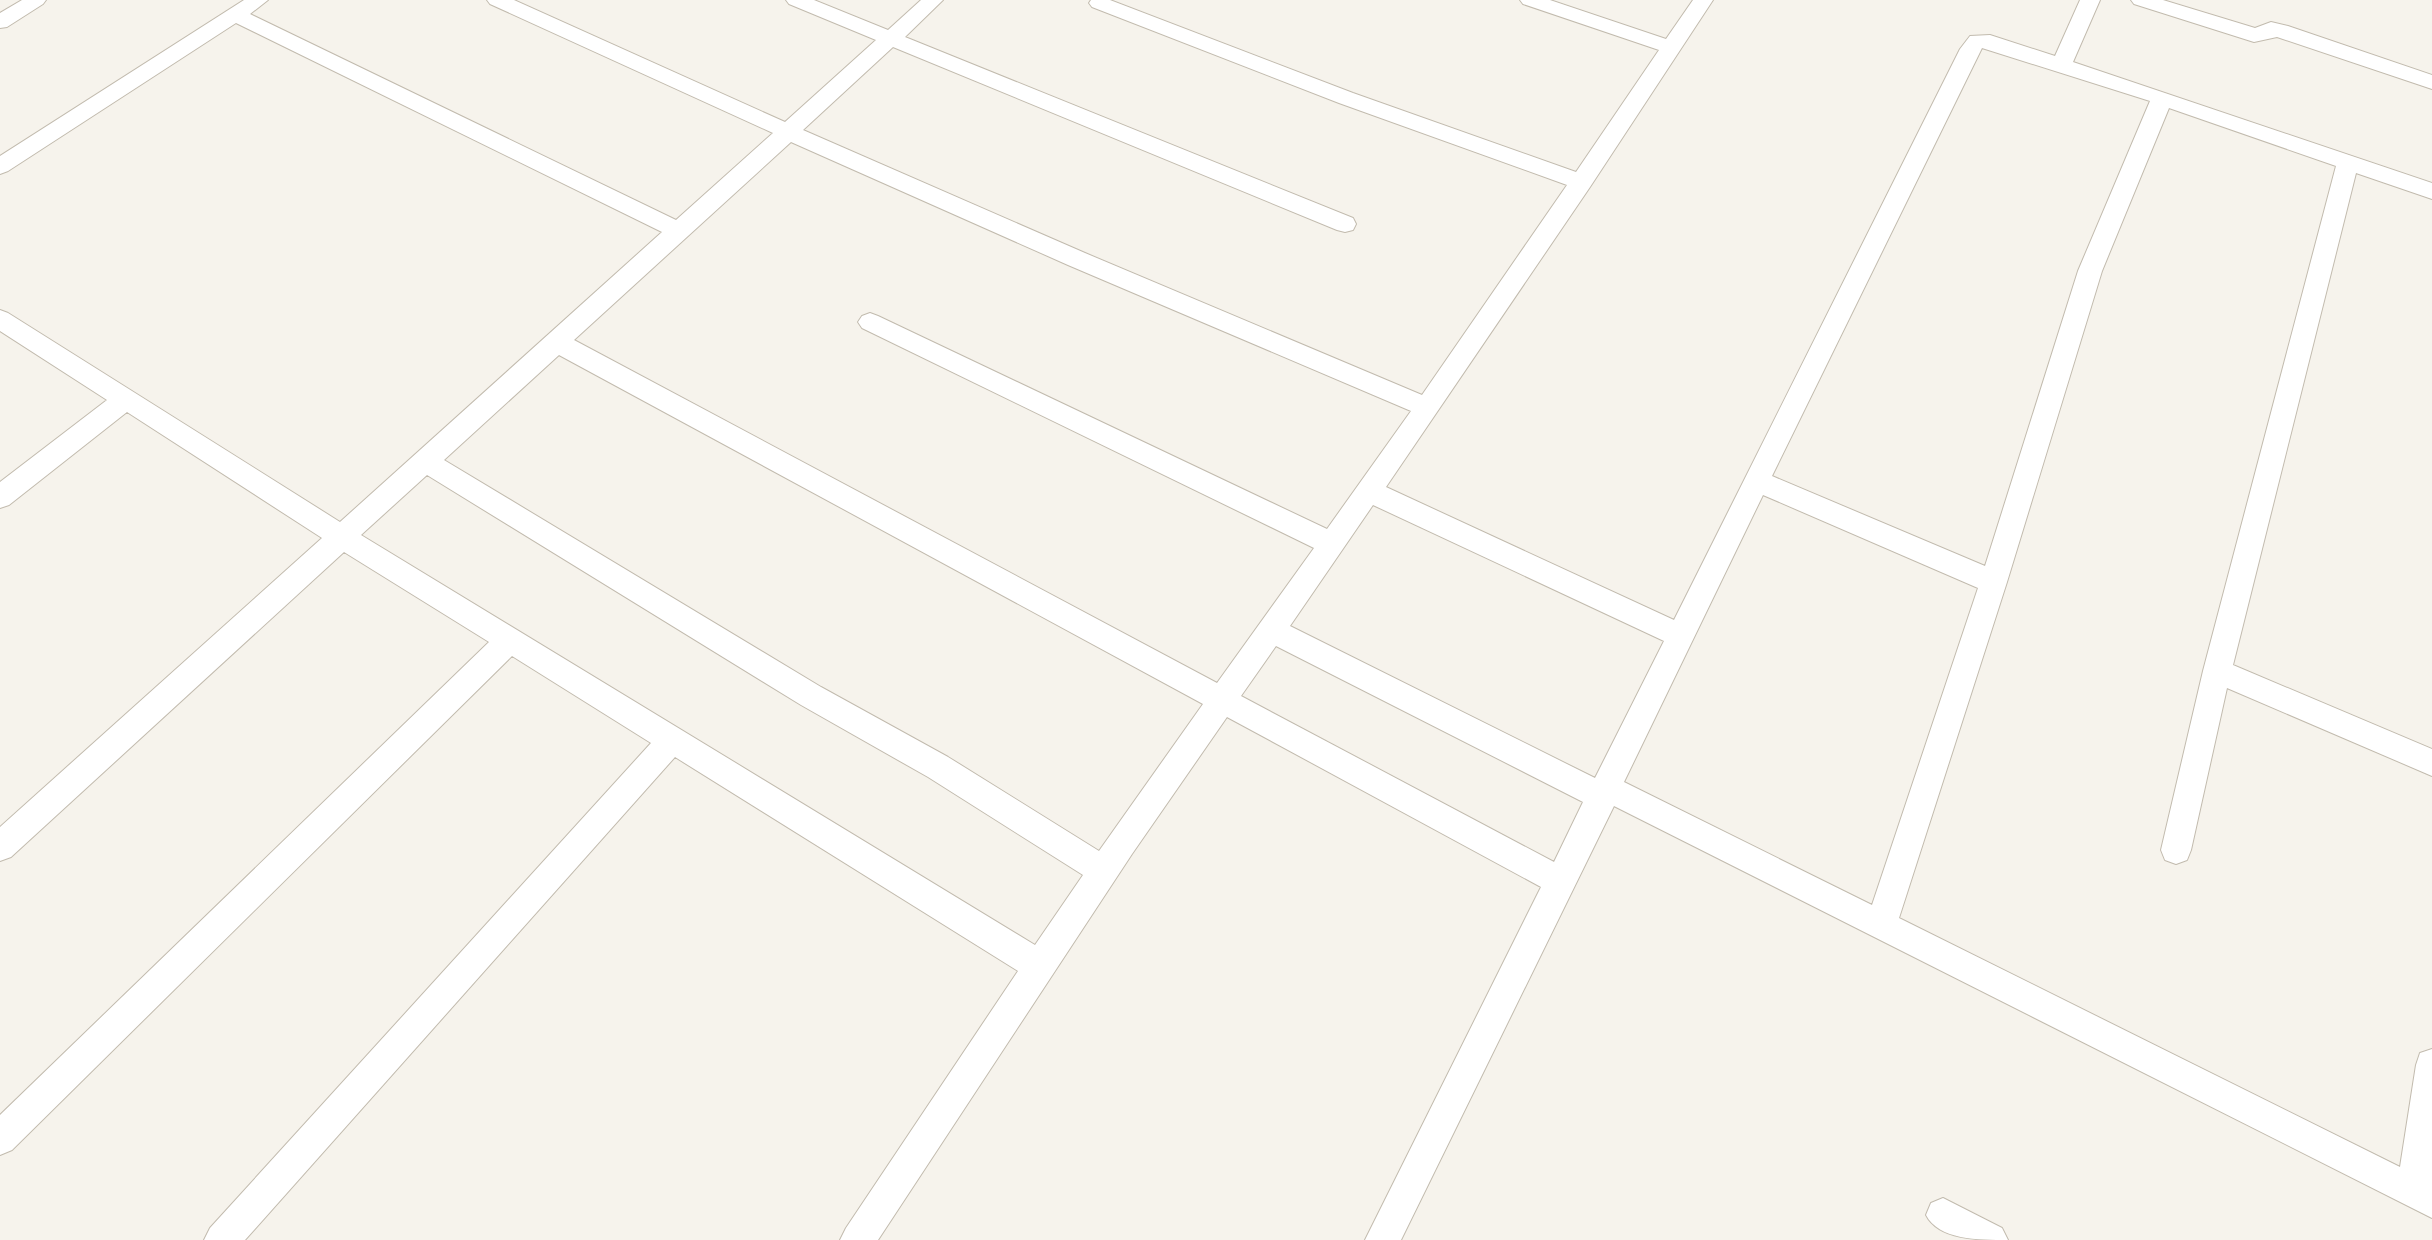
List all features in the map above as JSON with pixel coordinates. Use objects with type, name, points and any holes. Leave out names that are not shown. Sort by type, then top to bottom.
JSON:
[{"type":"street","points":[[0,22],[36,0]]},
{"type":"street","points":[[0,166],[258,0]]},
{"type":"street","points":[[497,0],[786,133],[1217,320],[1428,407]]},
{"type":"street","points":[[796,0],[1345,224]]},
{"type":"street","points":[[0,846],[933,0]]},
{"type":"street","points":[[1530,0],[1673,48]]},
{"type":"street","points":[[858,1240],[1103,871],[1428,407],[1673,48],[1703,0]]},
{"type":"street","points":[[2060,65],[2090,0]]},
{"type":"street","points":[[2141,0],[2254,35],[2259,35],[2271,29],[2281,31],[2432,82]]},
{"type":"street","points":[[1099,3],[1346,98],[1582,182]]},
{"type":"street","points":[[235,15],[679,230]]},
{"type":"street","points":[[1383,1240],[1605,793],[1970,49],[1977,41],[1990,42],[2162,98],[2432,191]]},
{"type":"street","points":[[1880,926],[1994,582],[2090,271],[2162,98]]},
{"type":"street","points":[[2176,850],[2216,671],[2348,162]]},
{"type":"street","points":[[0,319],[342,536],[1040,966]]},
{"type":"street","points":[[870,322],[1332,544]]},
{"type":"street","points":[[556,342],[1561,882]]},
{"type":"street","points":[[0,497],[126,399]]},
{"type":"street","points":[[425,461],[811,696],[938,766],[1103,871]]},
{"type":"street","points":[[1757,480],[1994,582]]},
{"type":"street","points":[[1369,491],[1682,636]]},
{"type":"street","points":[[1271,630],[1880,926],[2423,1196],[2432,1065]]},
{"type":"street","points":[[0,1138],[510,640]]},
{"type":"street","points":[[2216,671],[2432,763]]},
{"type":"street","points":[[222,1240],[672,740]]},
{"type":"street","points":[[1943,1215],[1990,1240]]}]
